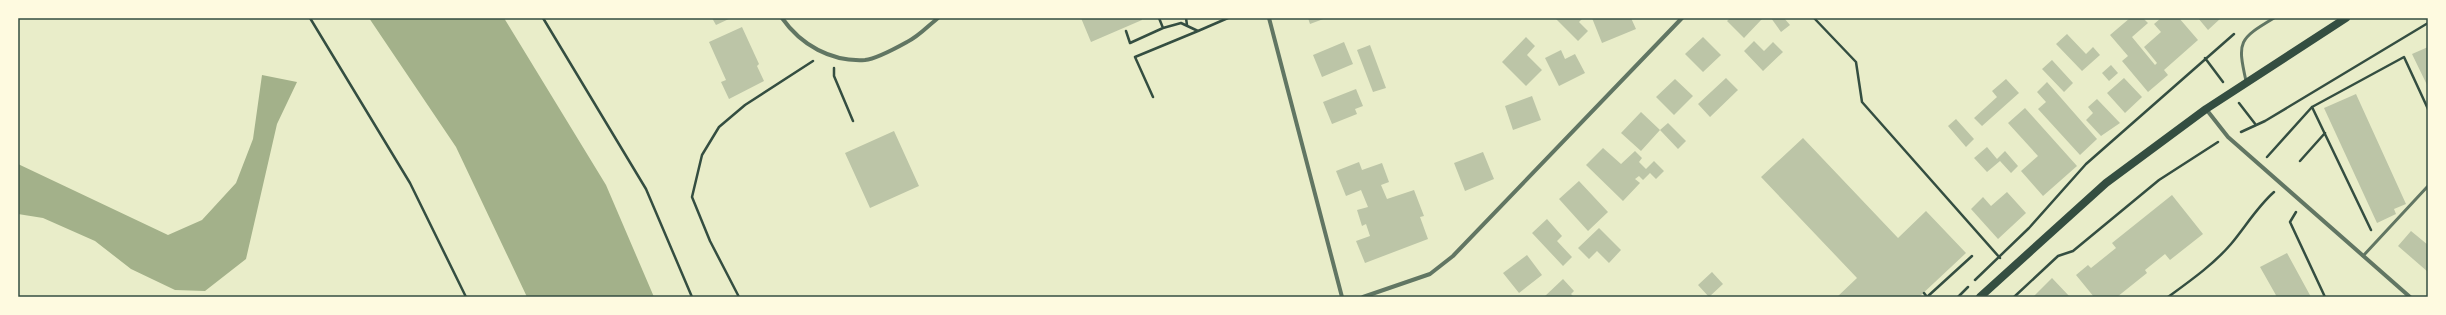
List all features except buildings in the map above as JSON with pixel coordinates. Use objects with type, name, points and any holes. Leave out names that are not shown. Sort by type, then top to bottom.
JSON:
[{"type":"main road","points":[[1980,297],[2106,183],[2206,109],[2346,18]]},
{"type":"street","points":[[782,18],[792,32],[824,54],[835,58],[866,60],[908,42],[938,18]]},
{"type":"street","points":[[1269,18],[1342,297]]},
{"type":"street","points":[[1364,297],[1430,274],[1453,256],[1682,18]]},
{"type":"street","points":[[2206,109],[2228,137],[2410,297]]},
{"type":"lane","points":[[2247,83],[2240,56],[2242,43],[2250,32],[2274,18]]},
{"type":"lane","points":[[2363,256],[2428,186]]},
{"type":"path","points":[[310,18],[410,183],[466,297]]},
{"type":"path","points":[[543,18],[646,189],[692,297]]},
{"type":"path","points":[[1159,18],[1163,28]]},
{"type":"path","points":[[1186,18],[1187,25]]},
{"type":"path","points":[[1153,97],[1135,57],[1228,18]]},
{"type":"path","points":[[1814,18],[1856,62],[1862,102],[2010,269]]},
{"type":"path","points":[[1126,32],[1130,43],[1163,28],[1181,23],[1198,31]]},
{"type":"path","points":[[2014,297],[2058,256],[2073,251],[2159,180],[2196,155],[2228,137],[2265,121],[2428,23]]},
{"type":"path","points":[[1974,281],[2028,228],[2086,164],[2222,42],[2240,30]]},
{"type":"path","points":[[739,297],[710,241],[692,197],[702,155],[719,127],[740,109],[824,54]]},
{"type":"path","points":[[2260,166],[2312,107],[2404,57],[2428,109]]},
{"type":"path","points":[[835,58],[834,76],[853,121]]},
{"type":"path","points":[[2312,107],[2376,241]]},
{"type":"path","points":[[2300,161],[2325,134]]},
{"type":"path","points":[[2168,297],[2189,282],[2230,245],[2263,202],[2282,185]]},
{"type":"path","points":[[2302,202],[2290,222],[2324,297]]},
{"type":"path","points":[[1924,293],[1927,297],[1972,256]]},
{"type":"path","points":[[1958,297],[1969,286]]},
{"type":"shaded area","points":[[369,18],[504,18],[606,185],[654,297],[527,297],[456,147]]},
{"type":"shaded area","points":[[262,75],[297,82],[277,124],[246,259],[205,291],[175,290],[131,269],[95,241],[43,218],[18,214],[18,164],[168,235],[202,220],[236,183],[253,139]]}]
